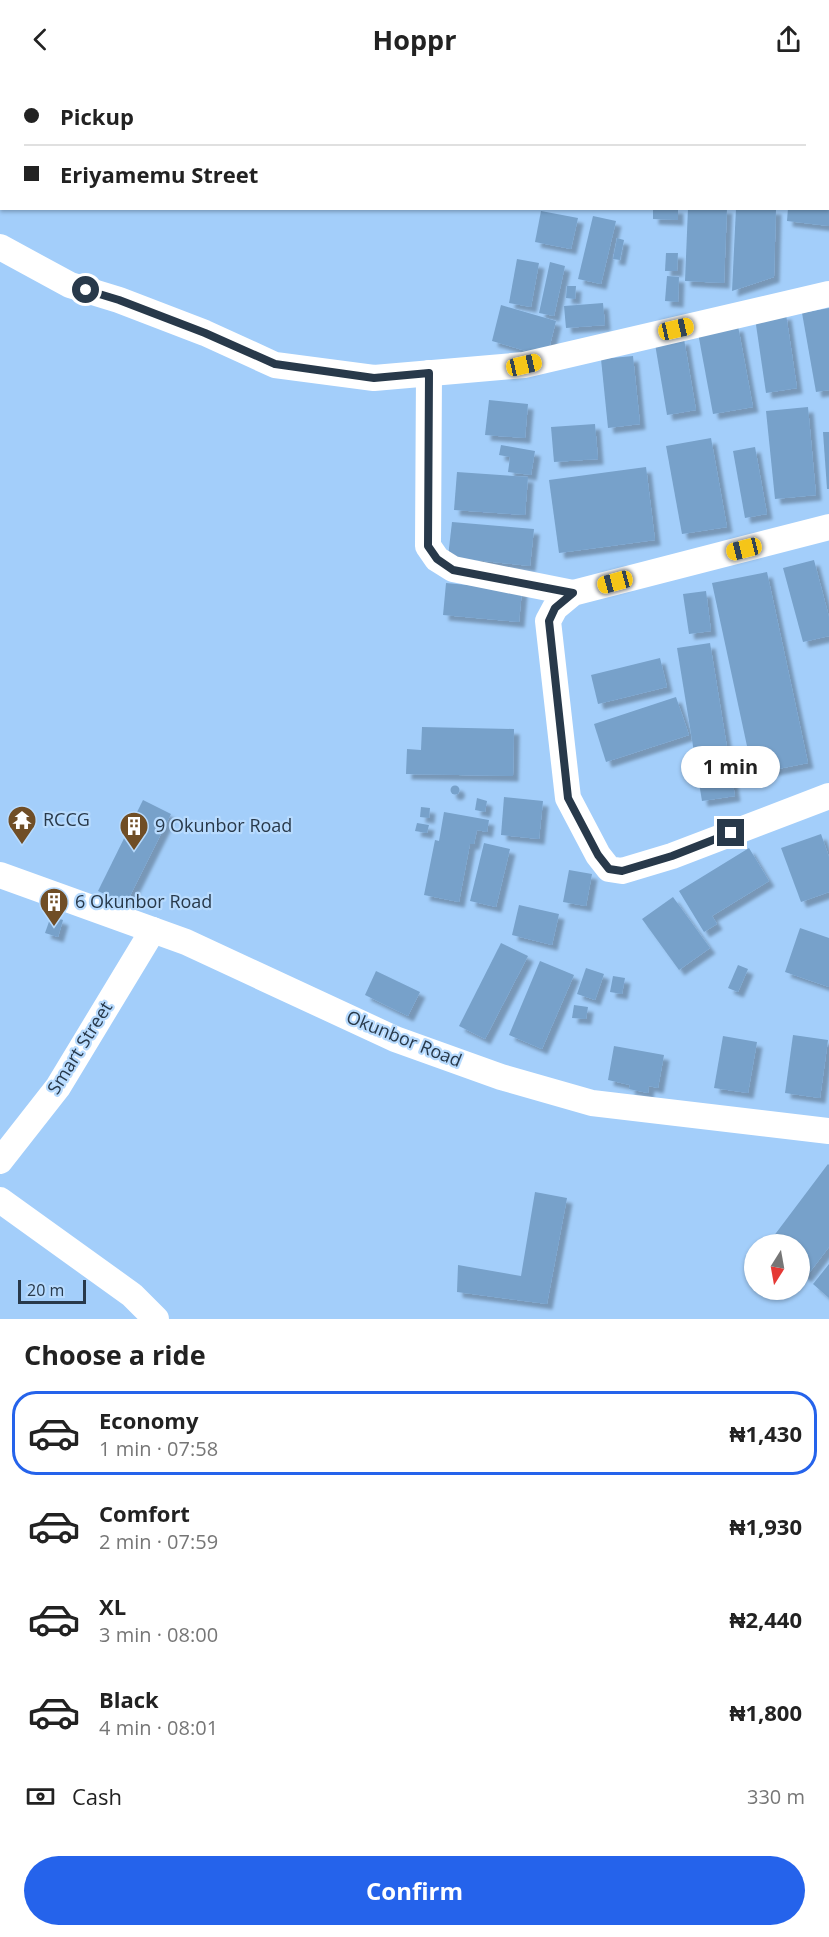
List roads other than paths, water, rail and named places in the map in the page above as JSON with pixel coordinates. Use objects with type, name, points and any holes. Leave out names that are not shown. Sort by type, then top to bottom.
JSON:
[{"type":"street","points":[[0,247],[70,285],[119,300],[205,333],[275,364],[374,378],[524,365],[829,294]]},
{"type":"street","points":[[429,373],[428,546],[437,559],[453,570],[573,593],[829,527]]},
{"type":"street","points":[[573,593],[555,608],[549,621],[568,798],[598,855],[609,869],[622,871],[672,856],[829,796]]},
{"type":"street","name":"Okunbor Road","points":[[0,875],[186,942],[395,1039],[501,1077],[592,1103],[829,1131]]},
{"type":"street","name":"Smart Street","points":[[0,1161],[58,1087],[153,930]]},
{"type":"street","points":[[0,1200],[132,1295],[156,1319]]},
{"type":"place","name":"RCCG","points":[[22,846]]},
{"type":"place","name":"9 Okunbor Road","points":[[134,852]]},
{"type":"place","name":"6 Okunbor Road","points":[[54,928]]}]
